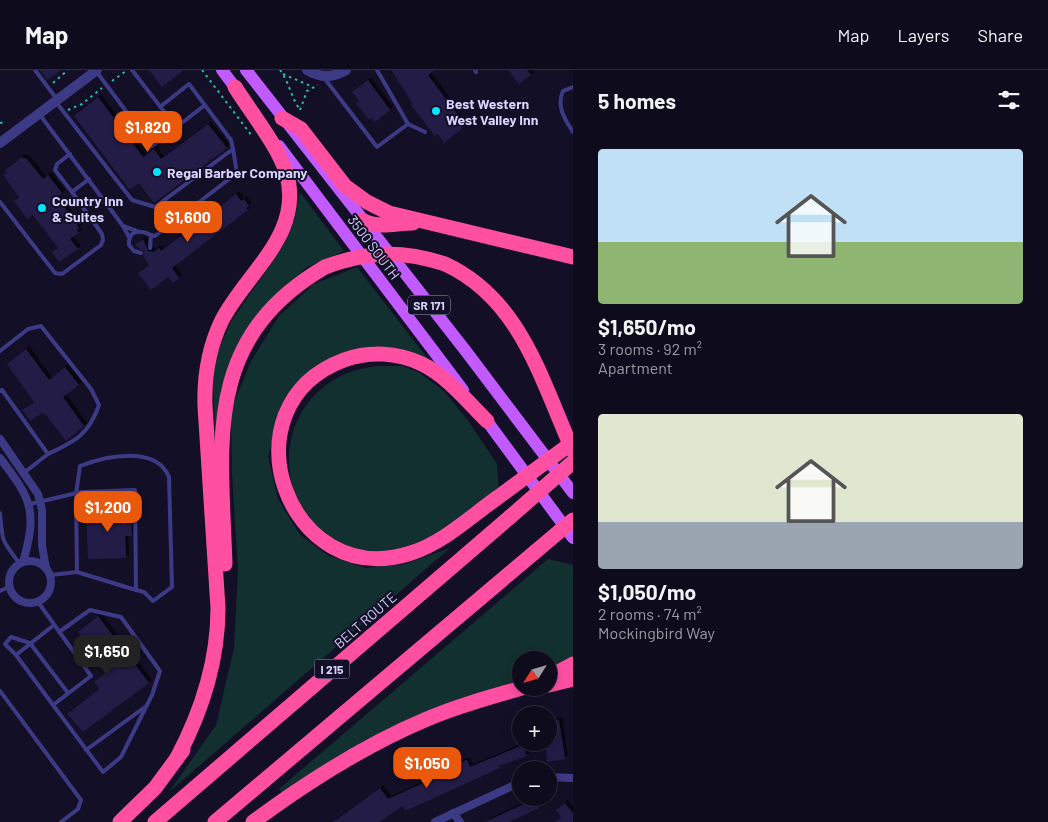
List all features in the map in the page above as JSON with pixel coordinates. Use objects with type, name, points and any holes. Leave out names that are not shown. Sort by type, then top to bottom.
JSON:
[{"type":"highway","points":[[177,758],[204,696],[217,641],[218,608],[205,406],[208,362],[217,332],[228,310],[279,239],[289,204],[288,183],[282,161],[235,87]]},
{"type":"highway","points":[[282,118],[301,129],[345,186],[356,195],[389,213],[432,224],[489,235],[573,257]]},
{"type":"highway","points":[[362,220],[370,225],[381,226],[405,223],[432,224]]},
{"type":"highway","points":[[120,822],[155,788],[177,758],[208,705],[220,670],[226,637],[227,607],[221,450],[224,412],[231,380],[248,342],[267,314],[290,290],[325,266],[359,256],[381,253],[414,256],[444,264],[466,275],[486,290],[514,324],[573,451]]},
{"type":"highway","points":[[487,421],[446,380],[422,364],[393,355],[360,356],[340,362],[321,373],[296,397],[282,428],[278,448],[279,468],[288,499],[306,526],[332,546],[364,556],[386,558],[419,550],[439,540],[573,442]]},
{"type":"highway","name":"BELT ROUTE","points":[[155,822],[573,462]]},
{"type":"highway","points":[[214,822],[573,520]]},
{"type":"highway","points":[[558,672],[573,664]]},
{"type":"highway","points":[[558,683],[573,679]]},
{"type":"highway","points":[[253,822],[321,775],[415,724],[445,712],[512,691]]},
{"type":"main road","name":"3500 SOUTH","points":[[222,70],[573,538]]},
{"type":"main road","name":"3500 SOUTH","points":[[246,70],[465,350],[573,494]]},
{"type":"street","points":[[307,70],[321,81],[346,70]]},
{"type":"street","points":[[0,143],[97,71]]},
{"type":"street","points":[[0,439],[35,487],[41,502],[42,546],[51,588],[48,594],[38,602],[20,601],[9,587],[10,575],[21,563],[31,521],[30,504],[22,488],[0,458]]},
{"type":"street","points":[[21,563],[36,562],[48,572]]},
{"type":"street","points":[[557,777],[573,778]]},
{"type":"street","points":[[435,822],[512,786]]},
{"type":"street","points":[[453,813],[460,822]]},
{"type":"lane","points":[[35,70],[64,112],[132,200],[155,208],[233,148]]},
{"type":"lane","points":[[132,70],[176,127]]},
{"type":"lane","points":[[377,70],[408,124],[425,132]]},
{"type":"lane","points":[[97,71],[152,146],[205,105]]},
{"type":"lane","points":[[321,81],[377,147],[408,124]]},
{"type":"lane","points":[[123,226],[155,236],[237,173],[231,140],[189,84],[160,107]]},
{"type":"lane","points":[[573,87],[563,91],[560,102],[563,114],[573,132]]},
{"type":"lane","points":[[39,114],[123,226],[130,237],[131,248],[141,253]]},
{"type":"lane","points":[[0,202],[54,273],[62,274],[101,245],[103,240],[102,234],[55,170],[57,164],[70,154]]},
{"type":"lane","points":[[72,192],[89,179]]},
{"type":"lane","points":[[130,237],[137,231]]},
{"type":"lane","points":[[150,248],[151,236]]},
{"type":"lane","points":[[0,351],[28,329],[41,326],[90,389],[99,405],[93,423],[83,434],[48,454],[25,472]]},
{"type":"lane","points":[[1,389],[48,454]]},
{"type":"lane","points":[[48,572],[77,572],[144,592],[153,601],[172,587],[169,477],[166,469],[149,457],[101,458],[80,466],[76,494],[77,572]]},
{"type":"lane","points":[[30,504],[76,494],[135,490],[136,590]]},
{"type":"lane","points":[[0,513],[1,538],[5,547],[21,563]]},
{"type":"lane","points":[[0,591],[9,587]]},
{"type":"lane","points":[[38,602],[91,676],[53,705]]},
{"type":"lane","points":[[59,632],[90,610],[121,617],[160,671],[147,706],[121,757],[103,772],[16,655],[7,649],[5,644],[7,641],[15,638],[30,643],[68,693]]},
{"type":"lane","points":[[16,655],[54,625]]},
{"type":"lane","points":[[0,691],[81,800],[78,809],[61,822]]},
{"type":"lane","points":[[86,750],[147,706]]},
{"type":"path","points":[[53,81],[68,70]]},
{"type":"path","points":[[64,112],[82,104],[127,70]]},
{"type":"path","points":[[202,70],[254,138]]},
{"type":"path","points":[[280,70],[300,110],[308,91],[321,81]]},
{"type":"path","points":[[283,74],[313,87]]},
{"type":"path","points":[[0,122],[6,122]]},
{"type":"green space","points":[[300,192],[344,251],[307,267],[280,291],[254,322],[215,448],[213,363],[231,322],[283,246],[295,218]]},
{"type":"green space","points":[[357,267],[428,359],[337,356],[282,411],[268,456],[278,499],[300,535],[329,556],[366,568],[405,564],[450,548],[169,792],[216,725],[234,648],[238,570],[232,473],[231,410],[251,361],[279,316],[314,284]]},
{"type":"green space","points":[[380,366],[402,366],[418,372],[444,391],[469,422],[497,464],[499,491],[437,536],[410,549],[385,554],[367,553],[351,548],[320,530],[300,505],[290,476],[290,446],[299,417],[318,392],[345,374]]},
{"type":"green space","points":[[548,559],[573,565],[573,656],[558,667],[558,651],[512,651],[512,686],[282,793],[279,789]]},
{"type":"building","points":[[40,70],[61,70],[47,80]]},
{"type":"building","points":[[149,70],[184,70],[162,87]]},
{"type":"building","name":"Best Western West Valley Inn","points":[[391,70],[435,70],[428,75],[460,118],[457,120],[463,128],[444,143],[438,134],[435,136],[411,105],[413,104]]},
{"type":"building","points":[[508,70],[527,70],[531,75],[519,84]]},
{"type":"building","points":[[368,80],[390,110],[375,122],[372,118],[369,120],[356,103],[359,101],[352,92]]},
{"type":"building","points":[[98,97],[143,157],[154,149],[161,159],[208,124],[227,148],[154,203],[139,183],[130,190],[74,116]]},
{"type":"building","name":"Country Inn & Suites","points":[[22,157],[26,158],[43,179],[48,175],[62,193],[57,197],[79,228],[77,230],[79,233],[70,239],[78,249],[59,262],[52,252],[58,248],[33,215],[27,219],[14,201],[19,197],[3,175],[7,172],[5,170]]},
{"type":"building","points":[[236,194],[241,201],[244,199],[249,206],[246,208],[248,210],[172,268],[179,278],[173,283],[168,277],[151,290],[138,273],[149,265],[143,256],[144,252],[135,245],[143,239],[148,251],[153,252],[159,248],[161,251]]},
{"type":"building","points":[[26,349],[49,380],[65,367],[79,385],[63,397],[84,426],[66,441],[46,415],[42,413],[30,421],[22,410],[34,402],[7,364]]},
{"type":"building","points":[[127,509],[128,512],[131,512],[132,536],[125,536],[126,558],[88,559],[86,510]]},
{"type":"building","points":[[98,616],[149,683],[83,732],[67,714],[99,689],[94,682],[108,671],[78,632]]},
{"type":"building","points":[[557,720],[559,720],[565,759],[547,761],[546,751],[557,751]]},
{"type":"building","points":[[512,750],[525,751],[527,756],[499,766],[500,768],[410,809],[405,811],[403,806],[379,822],[333,822],[380,788],[388,799],[450,771],[448,767],[455,764],[467,760],[470,767]]},
{"type":"building","points":[[565,803],[573,813],[573,822],[555,822],[561,817],[556,810]]},
{"type":"building","points":[[520,806],[538,806],[539,808],[509,822],[485,822]]},
{"type":"place","name":"Best Western West Valley Inn","points":[[436,111]]},
{"type":"place","name":"Regal Barber Company","points":[[157,172]]},
{"type":"place","name":"Country Inn & Suites","points":[[42,208]]}]
